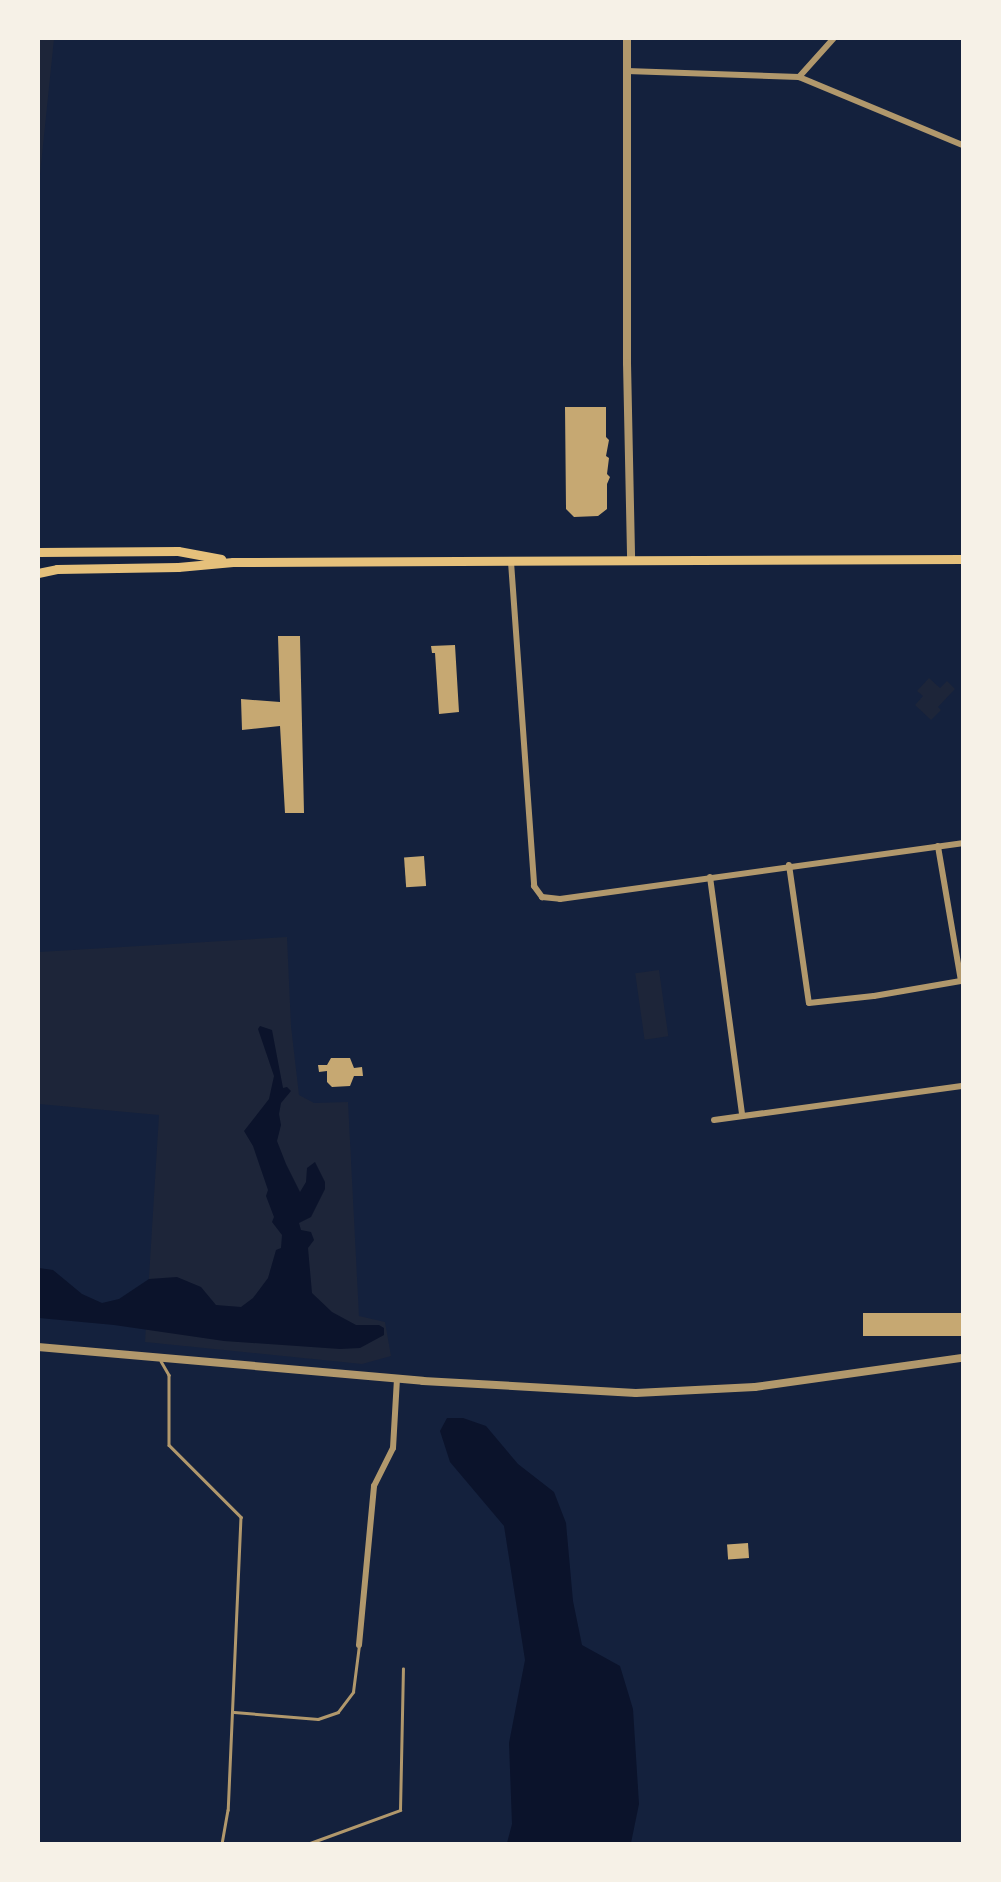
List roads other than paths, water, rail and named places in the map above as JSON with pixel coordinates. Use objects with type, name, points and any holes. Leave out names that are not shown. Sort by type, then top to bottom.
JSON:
[{"type":"main road","points":[[38,552],[178,551],[233,562]]},
{"type":"main road","points":[[38,573],[57,569],[178,567],[233,562],[962,559]]},
{"type":"street","points":[[627,38],[626,363],[631,561]]},
{"type":"street","points":[[799,78],[834,38]]},
{"type":"street","points":[[627,71],[799,78],[962,145]]},
{"type":"street","points":[[511,562],[534,886],[542,897],[553,900],[962,843]]},
{"type":"street","points":[[789,866],[809,1003],[874,996],[961,981],[938,846]]},
{"type":"street","points":[[710,877],[742,1115]]},
{"type":"street","points":[[714,1120],[962,1086]]},
{"type":"street","points":[[38,1347],[579,1392],[668,1393],[755,1387],[962,1358]]},
{"type":"street","points":[[359,1644],[374,1486],[393,1448],[397,1378]]},
{"type":"lane","points":[[159,1358],[169,1375],[169,1445],[241,1517],[228,1810],[222,1843]]},
{"type":"lane","points":[[233,1712],[318,1719],[338,1712],[353,1692],[359,1644]]},
{"type":"lane","points":[[310,1843],[400,1810],[404,1669]]}]
